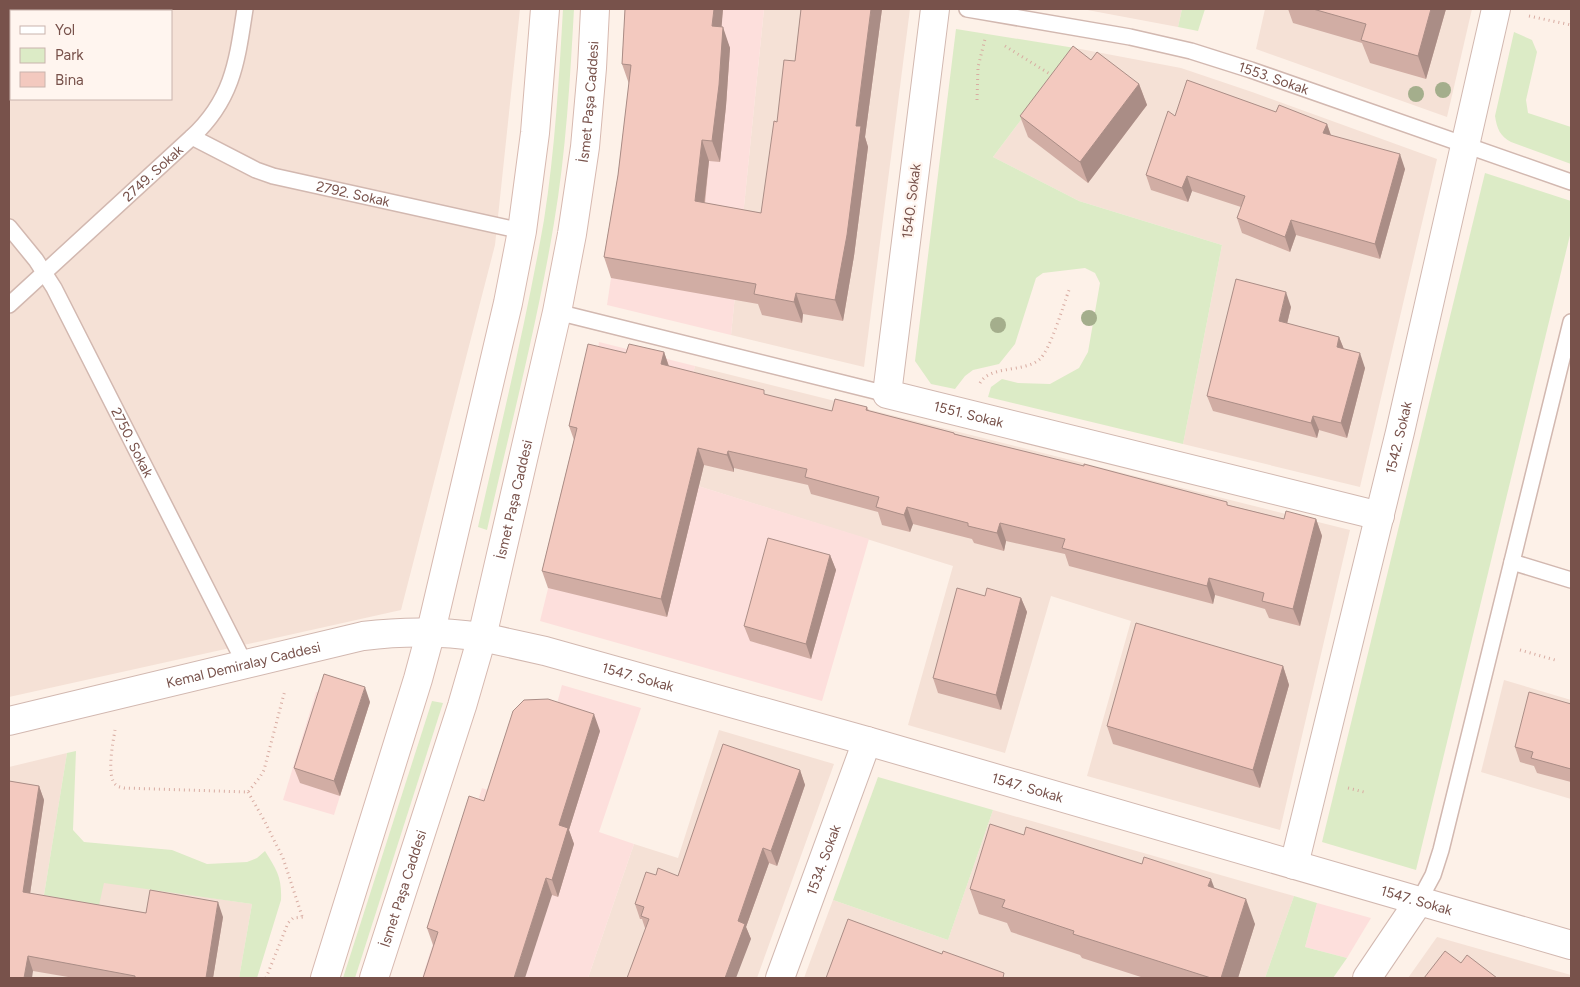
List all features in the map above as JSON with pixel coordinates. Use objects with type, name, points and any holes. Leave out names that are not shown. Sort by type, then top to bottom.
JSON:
[{"type":"street","points":[[325,978],[418,679],[508,303],[522,231],[535,133],[545,9]]},
{"type":"street","name":"İsmet Paşa Caddesi","points":[[374,978],[462,706],[482,637],[557,312],[572,234],[585,147],[595,9]]},
{"type":"street","name":"1540. Sokak","points":[[887,394],[935,9]]},
{"type":"street","name":"1542. Sokak","points":[[1294,865],[1380,516],[1496,9]]},
{"type":"street","name":"1551. Sokak","points":[[887,394],[1380,516]]},
{"type":"street","name":"Kemal Demiralay Caddesi","points":[[9,721],[363,636],[390,632],[431,631],[482,637]]},
{"type":"street","name":"1547. Sokak","points":[[482,637],[544,651],[867,741],[1571,945]]},
{"type":"street","name":"1534. Sokak","points":[[780,978],[867,741]]},
{"type":"street","points":[[1368,978],[1419,901]]},
{"type":"lane","name":"2749. Sokak","points":[[9,305],[45,274],[192,137],[217,110],[228,89],[236,64],[245,9]]},
{"type":"lane","name":"1553. Sokak","points":[[967,9],[1130,37],[1191,51],[1260,72],[1571,182]]},
{"type":"lane","name":"2792. Sokak","points":[[192,137],[256,170],[273,176],[522,231]]},
{"type":"lane","name":"2750. Sokak","points":[[9,227],[45,274],[245,664]]},
{"type":"lane","name":"1551. Sokak","points":[[557,312],[887,394]]},
{"type":"lane","points":[[1419,901],[1433,875],[1441,850],[1571,322]]},
{"type":"lane","points":[[1512,562],[1571,580]]},
{"type":"path","points":[[1526,15],[1571,25]]},
{"type":"path","points":[[976,100],[978,67],[987,34]]},
{"type":"path","points":[[971,414],[983,378],[1028,365],[1040,359],[1047,348],[1069,290]]},
{"type":"path","points":[[1492,643],[1555,660]]},
{"type":"path","points":[[248,792],[264,770],[296,651]]},
{"type":"path","points":[[119,695],[111,765],[112,777],[116,784],[124,788],[248,792]]},
{"type":"path","points":[[248,792],[283,858],[302,916]]},
{"type":"path","points":[[266,978],[288,923],[293,918],[302,916],[341,926]]},
{"type":"shaded area","points":[[9,9],[520,9],[495,245],[401,610],[9,697]]},
{"type":"shaded area","points":[[635,9],[764,9],[731,335],[607,305]]},
{"type":"shaded area","points":[[764,9],[910,9],[864,367],[731,335]]},
{"type":"shaded area","points":[[1082,9],[1182,9],[1178,27]]},
{"type":"shaded area","points":[[1265,9],[1472,9],[1447,117],[1256,49]]},
{"type":"shaded area","points":[[1075,48],[1181,68],[1437,159],[1360,487],[1183,444],[1222,245],[1079,201],[993,157]]},
{"type":"shaded area","points":[[599,342],[695,366],[666,476],[869,539],[822,701],[540,621],[579,463]]},
{"type":"shaded area","points":[[695,366],[1350,530],[1280,830],[1087,776],[1131,621],[1051,596],[1005,753],[908,725],[953,566],[666,476]]},
{"type":"shaded area","points":[[1504,680],[1571,700],[1571,799],[1481,772]]},
{"type":"shaded area","points":[[562,685],[641,708],[599,832],[634,844],[588,978],[422,978],[482,788],[497,793],[554,715]]},
{"type":"shaded area","points":[[330,689],[370,701],[334,815],[283,800],[316,692]]},
{"type":"shaded area","points":[[719,730],[834,764],[757,978],[588,978],[634,844],[678,858]]},
{"type":"shaded area","points":[[67,753],[44,895],[104,882],[252,904],[239,978],[9,978],[9,767]]},
{"type":"shaded area","points":[[993,810],[1294,896],[1265,978],[804,978],[833,900],[948,940]]},
{"type":"shaded area","points":[[1317,903],[1371,918],[1347,958],[1305,947]]},
{"type":"shaded area","points":[[1437,937],[1571,975],[1571,978],[1408,978]]},
{"type":"green space","points":[[563,9],[574,9],[562,170],[540,300],[487,530],[478,527],[521,336],[548,194],[554,141]]},
{"type":"green space","points":[[1182,9],[1205,9],[1198,31],[1178,27]]},
{"type":"green space","points":[[956,29],[1075,48],[993,157],[1079,201],[1222,245],[1183,444],[988,397],[991,387],[1002,379],[1018,383],[1050,384],[1079,368],[1088,352],[1100,283],[1095,273],[1085,268],[1043,273],[1036,278],[1015,344],[999,364],[973,370],[965,376],[955,389],[931,384],[915,361]]},
{"type":"green space","points":[[1514,32],[1532,40],[1537,52],[1526,100],[1528,113],[1571,127],[1571,164],[1511,142],[1502,135],[1498,128],[1495,116]]},
{"type":"green space","points":[[1485,173],[1571,201],[1571,231],[1416,870],[1322,842]]},
{"type":"green space","points":[[432,701],[443,703],[355,978],[343,978]]},
{"type":"green space","points":[[76,751],[73,830],[84,842],[172,850],[207,864],[247,862],[257,858],[265,851],[278,874],[281,886],[281,900],[257,978],[239,978],[252,904],[104,883],[99,905],[44,895],[67,753]]},
{"type":"green space","points":[[878,777],[993,810],[948,940],[833,900]]},
{"type":"green space","points":[[1294,896],[1317,903],[1305,947],[1347,958],[1333,978],[1265,978]]},
{"type":"building","points":[[625,9],[714,9],[712,26],[723,27],[719,85],[712,141],[702,140],[695,201],[761,213],[774,121],[777,122],[784,60],[795,61],[801,9],[871,9],[856,126],[861,126],[847,235],[835,300],[796,293],[794,302],[754,294],[756,284],[604,257],[618,175],[631,65],[622,64]]},
{"type":"building","points":[[1313,9],[1431,9],[1418,56],[1361,40],[1366,24]]},
{"type":"building","points":[[1073,46],[1091,60],[1097,52],[1139,84],[1080,162],[1020,116]]},
{"type":"building","points":[[1187,80],[1276,112],[1279,105],[1327,124],[1323,133],[1400,154],[1375,244],[1291,220],[1285,237],[1237,218],[1245,196],[1187,176],[1182,188],[1146,175],[1168,111],[1175,116]]},
{"type":"building","points":[[1236,279],[1286,292],[1279,321],[1339,337],[1337,347],[1360,353],[1341,423],[1313,416],[1311,423],[1207,396]]},
{"type":"building","points":[[588,344],[626,353],[629,344],[664,352],[661,364],[764,390],[764,394],[832,411],[835,399],[867,407],[866,410],[954,434],[1084,466],[1084,464],[1227,502],[1227,505],[1284,519],[1286,511],[1316,519],[1293,609],[1262,601],[1264,593],[1209,578],[1207,586],[1062,548],[1065,539],[1000,523],[997,533],[968,526],[968,523],[907,507],[904,515],[876,507],[879,497],[805,477],[807,469],[728,451],[727,455],[698,448],[661,599],[542,571],[577,428],[569,426]]},
{"type":"building","points":[[768,538],[830,555],[806,644],[744,626]]},
{"type":"building","points":[[957,588],[985,596],[987,588],[1021,598],[996,695],[933,678]]},
{"type":"building","points":[[1136,623],[1283,666],[1253,770],[1107,726]]},
{"type":"building","points":[[324,674],[365,687],[334,781],[294,768]]},
{"type":"building","points":[[1529,692],[1571,704],[1571,769],[1531,758],[1533,752],[1515,747]]},
{"type":"building","points":[[548,699],[594,714],[559,825],[568,828],[552,880],[546,878],[514,978],[423,978],[438,932],[427,928],[469,796],[484,801],[513,711],[524,700]]},
{"type":"building","points":[[723,744],[800,770],[771,851],[763,848],[738,921],[745,924],[725,978],[627,978],[649,919],[641,916],[644,907],[635,904],[646,872],[656,875],[658,868],[678,876]]},
{"type":"building","points":[[9,781],[39,786],[23,892],[146,913],[150,890],[218,902],[206,978],[135,978],[135,976],[28,956],[24,978],[9,978]]},
{"type":"building","points":[[990,824],[1024,835],[1026,827],[1142,864],[1144,857],[1211,879],[1208,886],[1246,899],[1221,978],[1211,978],[1073,934],[1074,931],[1002,907],[1005,900],[970,889]]},
{"type":"building","points":[[848,919],[942,954],[943,951],[1004,973],[1003,978],[826,978]]},
{"type":"building","points":[[1445,951],[1461,963],[1467,955],[1497,978],[1424,978]]}]
